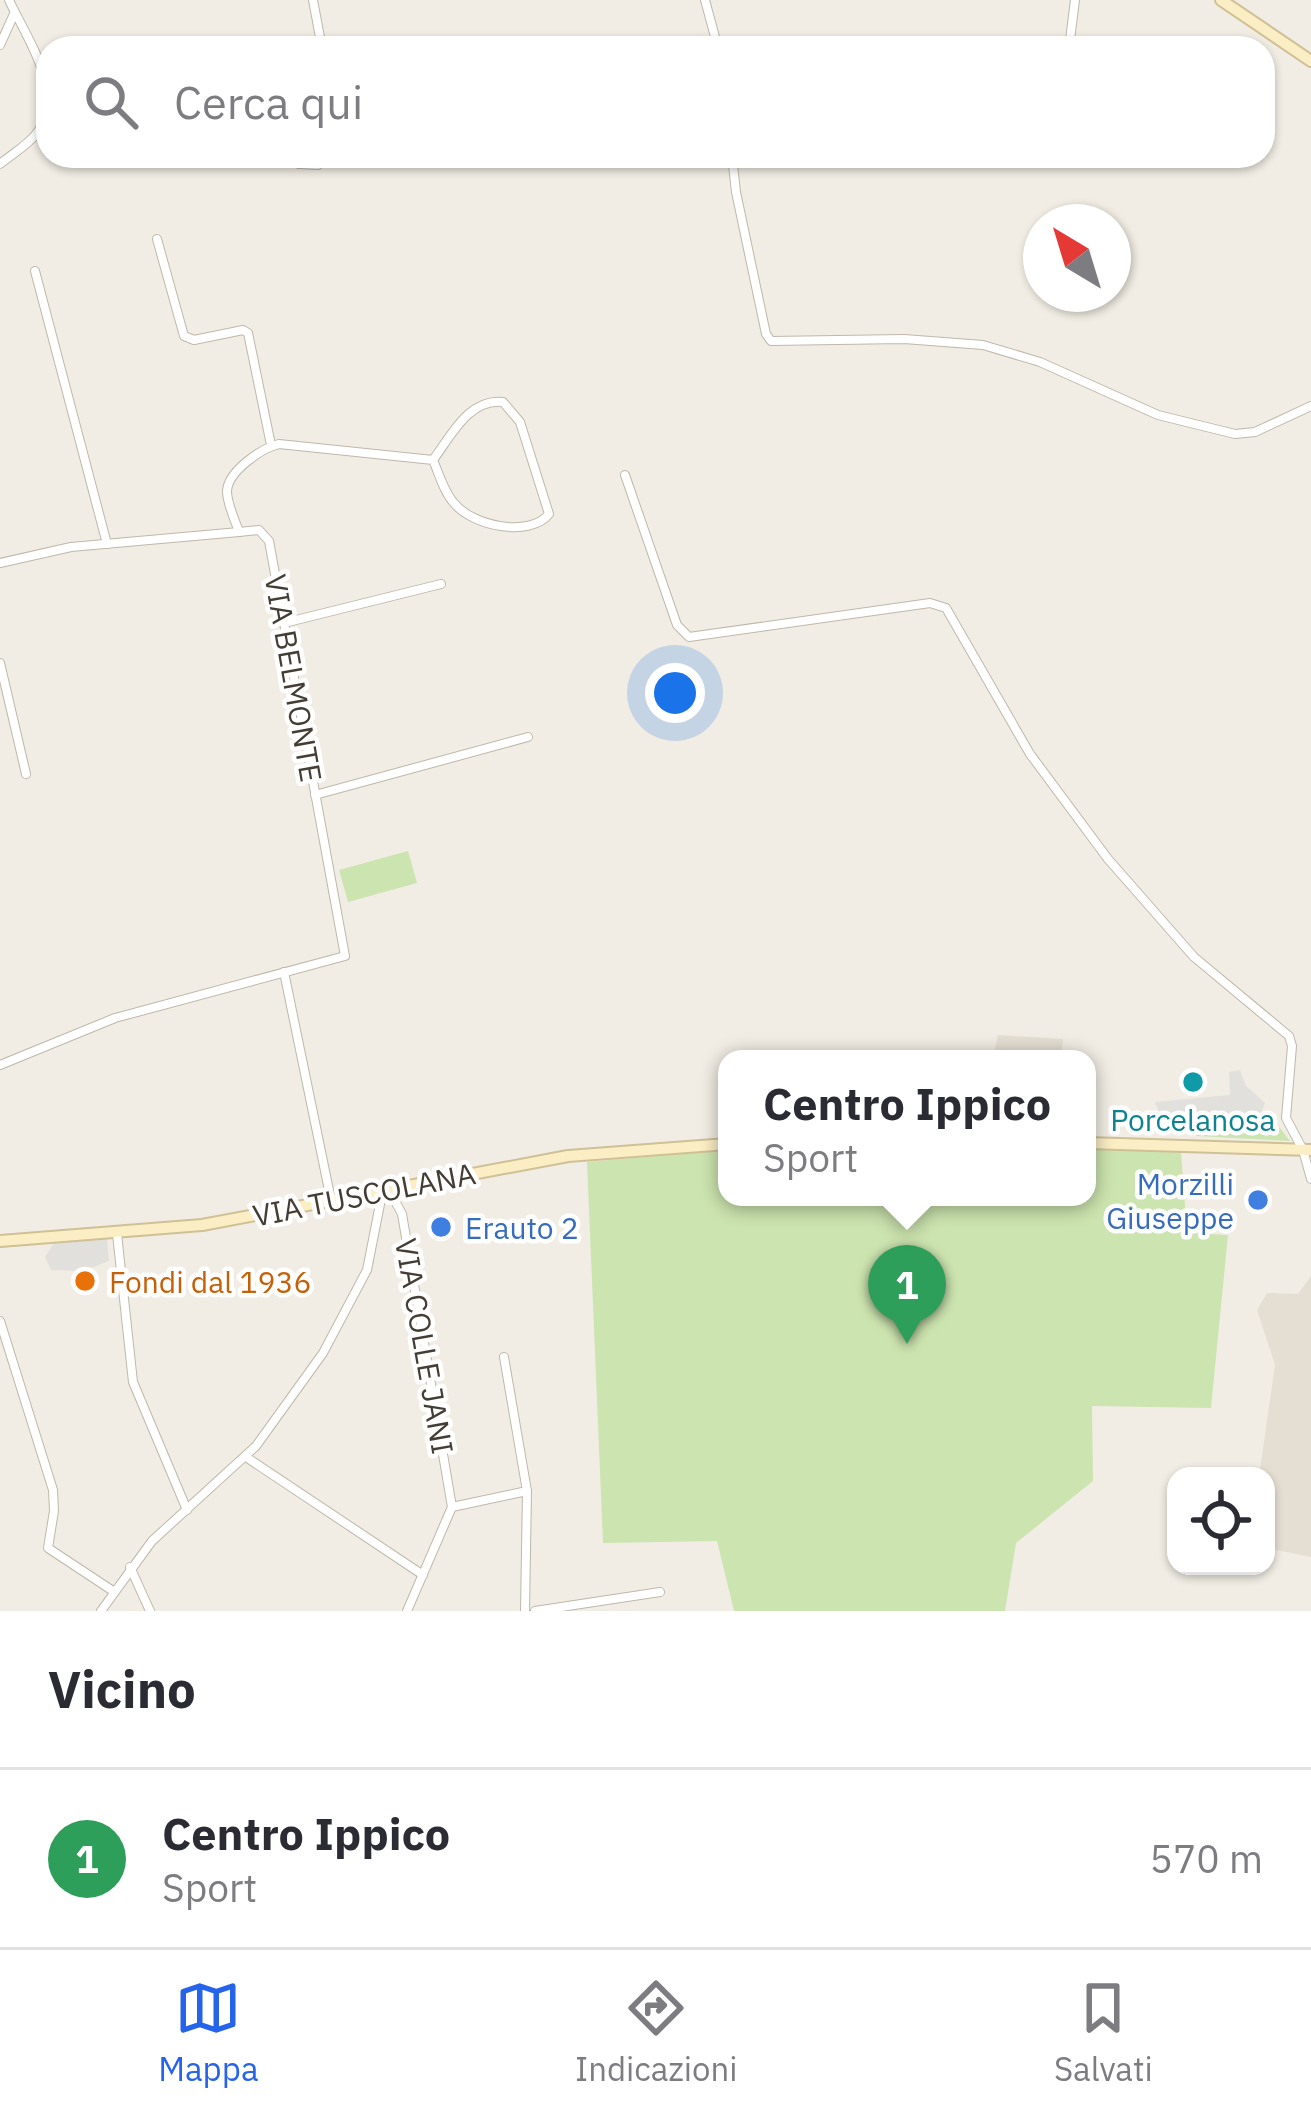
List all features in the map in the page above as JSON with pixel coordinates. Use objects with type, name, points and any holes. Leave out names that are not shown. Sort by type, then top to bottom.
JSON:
[{"type":"main road","points":[[1222,0],[1275,36]]},
{"type":"main road","points":[[1275,36],[1311,61]]},
{"type":"main road","points":[[1096,1143],[1307,1150]]},
{"type":"main road","name":"VIA TUSCOLANA","points":[[0,1240],[202,1225],[568,1156],[718,1145]]},
{"type":"street","points":[[9,0],[36,49]]},
{"type":"street","points":[[313,0],[320,36]]},
{"type":"street","points":[[705,0],[715,36]]},
{"type":"street","points":[[1070,36],[1075,0]]},
{"type":"street","points":[[0,45],[14,12]]},
{"type":"street","points":[[0,164],[36,134]]},
{"type":"street","points":[[734,168],[750,261],[771,341],[898,339],[978,344],[1040,362],[1158,416],[1234,434],[1258,430],[1311,406]]},
{"type":"street","points":[[157,239],[184,336],[194,340],[242,330],[248,333],[271,445]]},
{"type":"street","points":[[35,271],[107,544]]},
{"type":"street","points":[[487,402],[503,402],[518,418],[549,514],[539,525],[525,528],[468,514],[451,501],[433,460],[472,410],[487,402]]},
{"type":"street","points":[[0,562],[63,548],[239,532],[227,497],[228,485],[271,445],[433,460]]},
{"type":"street","points":[[625,475],[676,623],[689,637],[930,603],[946,608],[1030,754],[1108,859],[1194,957],[1289,1036],[1286,1118],[1307,1150],[1311,1180]]},
{"type":"street","name":"VIA BELMONTE","points":[[239,532],[260,530],[268,538],[345,956],[284,972]]},
{"type":"street","points":[[284,623],[441,584]]},
{"type":"street","points":[[0,663],[26,774]]},
{"type":"street","points":[[315,795],[528,737]]},
{"type":"street","points":[[0,1065],[116,1018],[284,972],[331,1200]]},
{"type":"street","points":[[101,1611],[152,1541],[246,1457],[323,1353],[369,1264],[382,1192]]},
{"type":"street","name":"VIA COLLE JANI","points":[[382,1192],[398,1204],[402,1214],[452,1507]]},
{"type":"street","points":[[117,1234],[131,1376],[188,1510]]},
{"type":"street","points":[[0,1321],[54,1495],[48,1548],[113,1592]]},
{"type":"street","points":[[504,1357],[527,1491],[525,1611]]},
{"type":"street","points":[[246,1457],[423,1575]]},
{"type":"street","points":[[407,1611],[452,1507],[527,1491]]},
{"type":"street","points":[[130,1567],[150,1611]]},
{"type":"street","points":[[535,1611],[660,1592]]},
{"type":"shaded area","points":[[998,1035],[1063,1039],[1062,1050],[995,1050]]},
{"type":"shaded area","points":[[1240,1070],[1246,1086],[1265,1103],[1261,1114],[1198,1119],[1197,1136],[1165,1127],[1155,1102],[1230,1095],[1229,1072]]},
{"type":"shaded area","points":[[107,1239],[109,1261],[83,1271],[51,1270],[45,1257],[54,1243]]},
{"type":"shaded area","points":[[1311,1276],[1311,1557],[1275,1550],[1275,1467],[1260,1467],[1275,1365],[1257,1310],[1267,1293],[1298,1294]]},
{"type":"green space","points":[[408,851],[417,883],[348,902],[339,870]]},
{"type":"green space","points":[[1261,1114],[1273,1119],[1290,1141],[1197,1136],[1197,1119]]},
{"type":"green space","points":[[1096,1148],[1181,1152],[1187,1233],[1228,1235],[1211,1408],[1092,1406],[1093,1481],[1016,1543],[1005,1611],[734,1611],[717,1541],[603,1543],[587,1162],[718,1151],[718,1206],[1096,1206]]},
{"type":"place","name":"Porcelanosa","points":[[1193,1082]]},
{"type":"place","name":"Morzilli Giuseppe","points":[[1258,1200]]},
{"type":"place","name":"Erauto 2","points":[[441,1227]]},
{"type":"place","name":"Fondi dal 1936","points":[[85,1281]]},
{"type":"place","name":"Centro Ippico","points":[[907,1344]]}]
